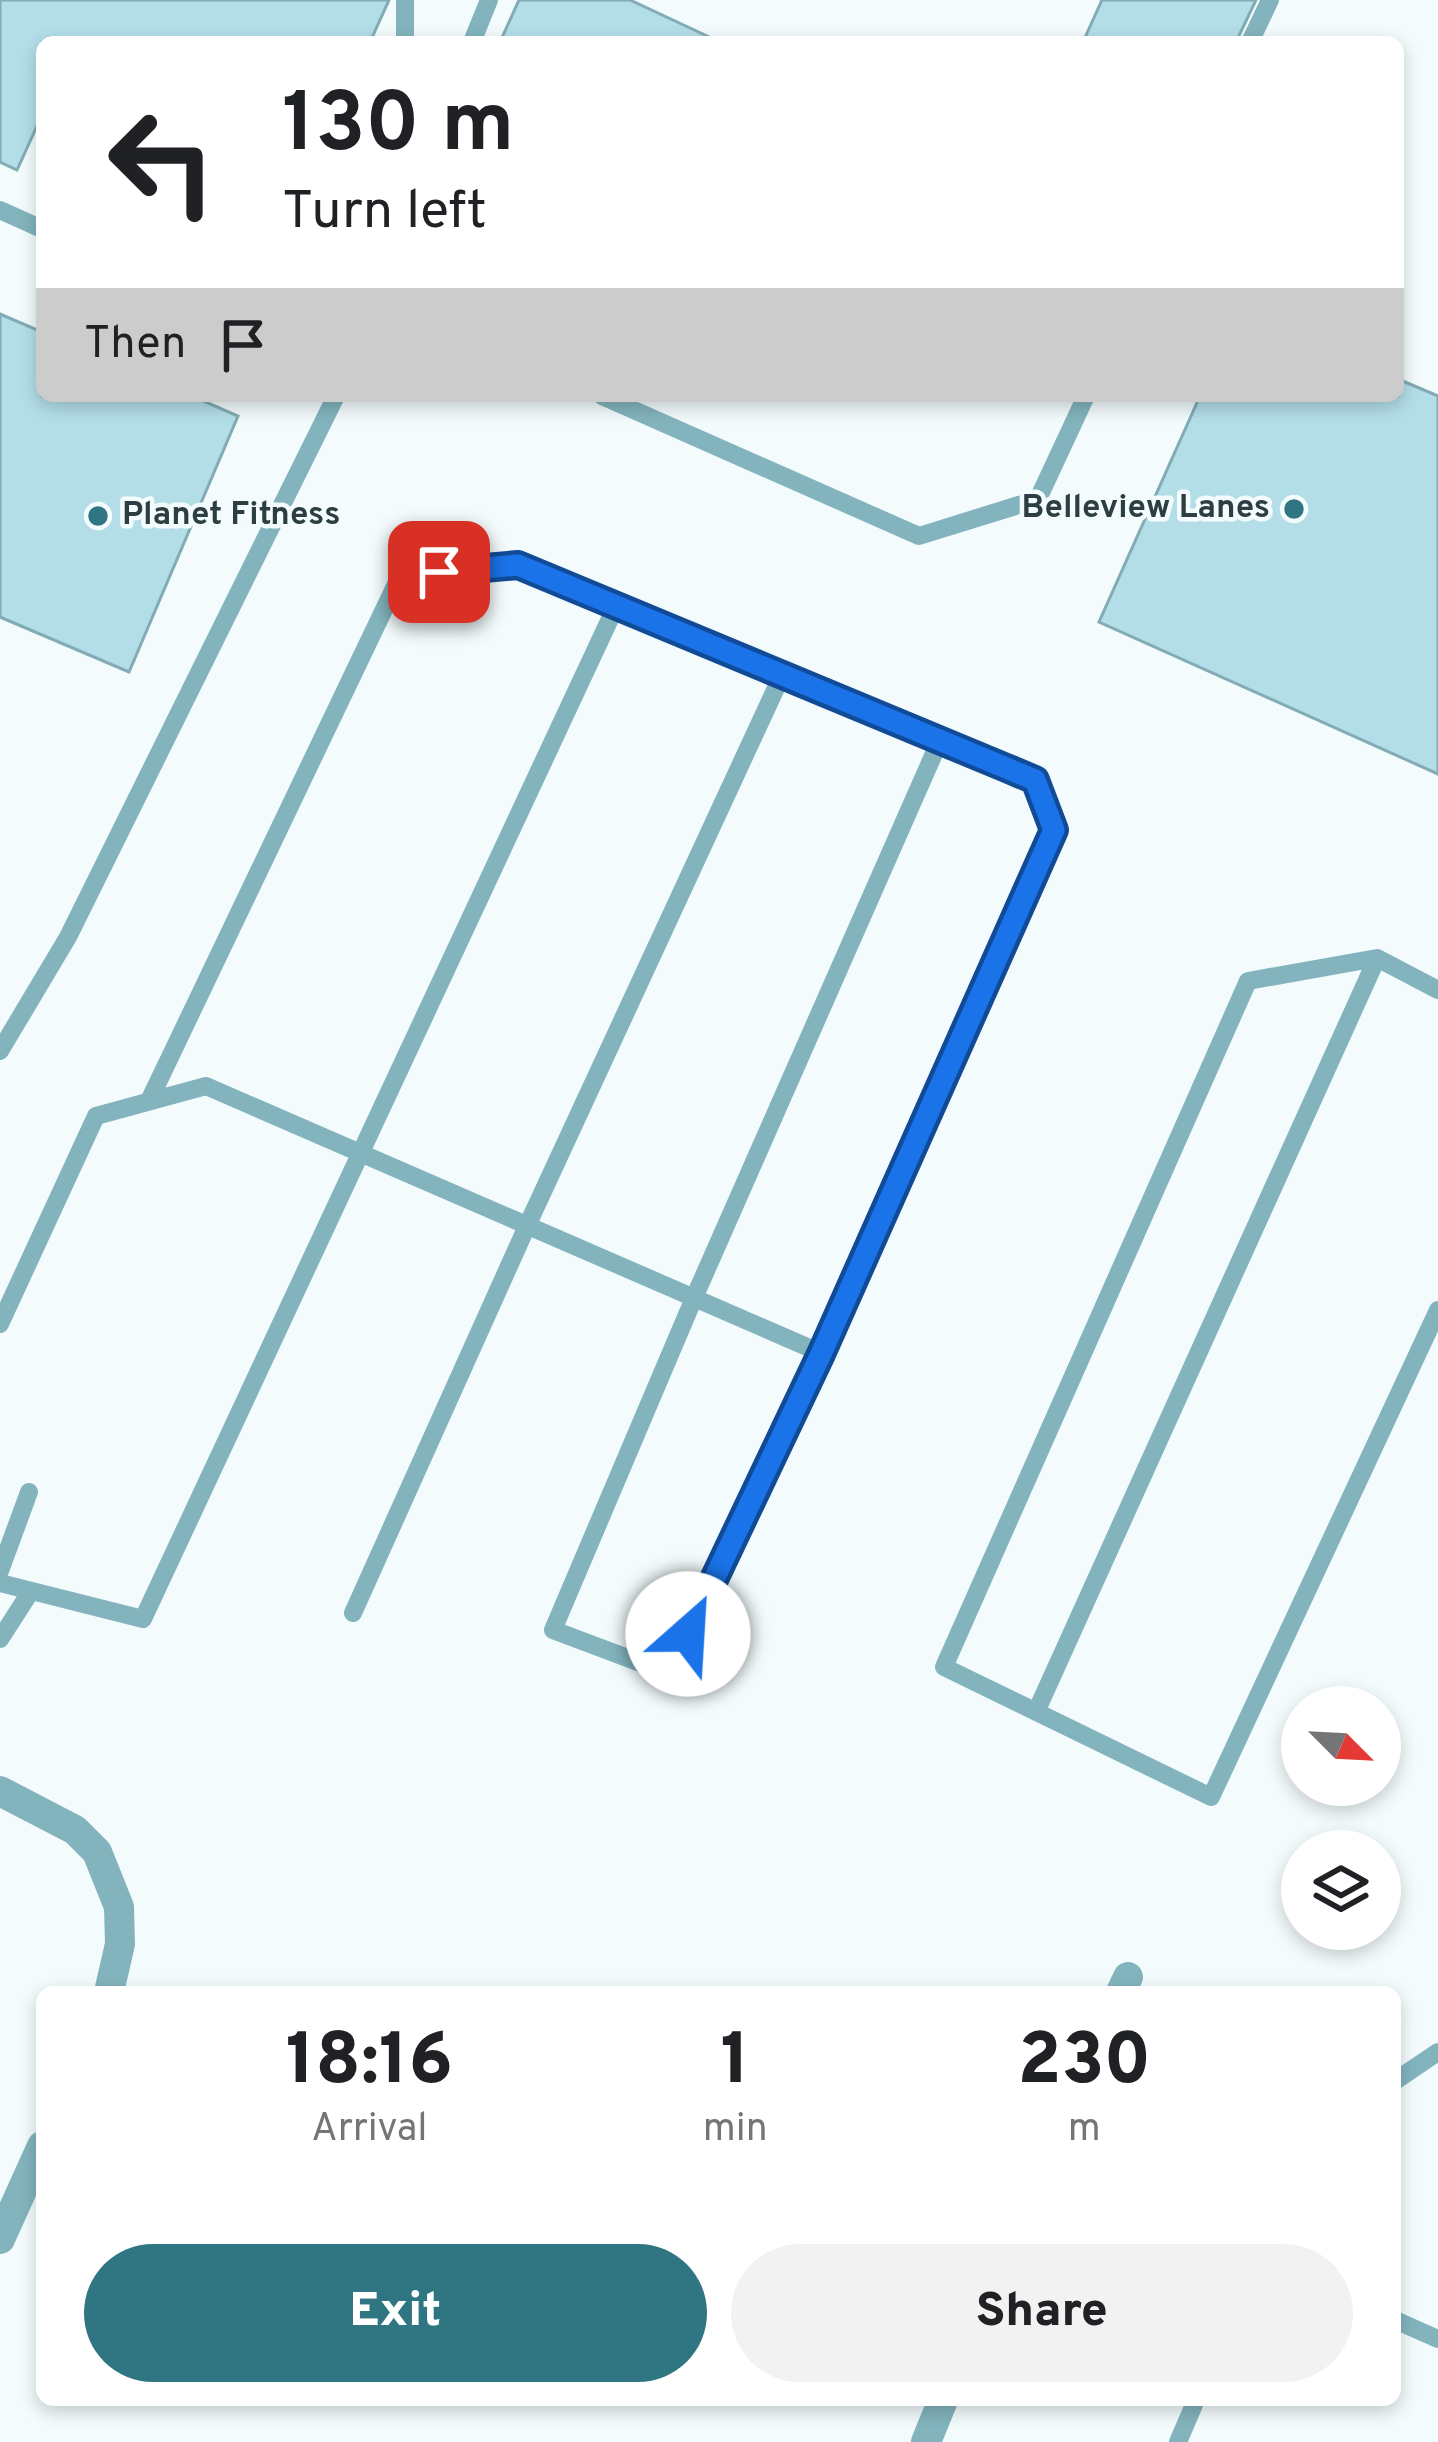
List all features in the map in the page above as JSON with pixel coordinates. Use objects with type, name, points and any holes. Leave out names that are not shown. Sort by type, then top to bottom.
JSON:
[{"type":"street","points":[[0,1791],[75,1830],[97,1852],[119,1906],[120,1944],[111,1986]]},
{"type":"street","points":[[0,2239],[36,2159]]},
{"type":"street","points":[[926,2442],[941,2406]]},
{"type":"lane","points":[[405,0],[405,36]]},
{"type":"lane","points":[[474,36],[489,0]]},
{"type":"lane","points":[[1253,36],[1270,0]]},
{"type":"lane","points":[[0,210],[36,226]]},
{"type":"lane","points":[[0,1052],[68,937],[333,402]]},
{"type":"lane","points":[[616,402],[919,536],[1038,499],[1083,402]]},
{"type":"lane","points":[[149,1101],[400,576],[518,565],[940,740],[1035,780],[1054,830],[821,1354],[670,1674],[553,1630],[940,740]]},
{"type":"lane","points":[[0,1583],[143,1618],[616,606]]},
{"type":"lane","points":[[353,1613],[782,675]]},
{"type":"lane","points":[[1036,1712],[1377,958]]},
{"type":"lane","points":[[1438,990],[1377,958],[1248,981],[944,1667],[1210,1797],[1438,1310]]},
{"type":"lane","points":[[0,1324],[96,1116],[206,1086],[821,1354]]},
{"type":"lane","points":[[0,1571],[28,1492]]},
{"type":"lane","points":[[0,1640],[31,1591]]},
{"type":"lane","points":[[1401,2077],[1438,2052]]},
{"type":"lane","points":[[1401,2323],[1438,2339]]},
{"type":"lane","points":[[1178,2442],[1193,2406]]},
{"type":"building","points":[[0,0],[389,0],[373,36],[36,36],[36,128],[17,170],[0,162]]},
{"type":"building","points":[[519,0],[630,0],[707,36],[503,36]]},
{"type":"building","points":[[1102,0],[1256,0],[1239,36],[1086,36]]},
{"type":"building","name":"Planet Fitness","points":[[0,314],[36,329],[36,402],[206,402],[238,416],[129,672],[0,617]]},
{"type":"building","name":"Belleview Lanes","points":[[1404,382],[1438,396],[1438,774],[1099,622],[1197,402],[1404,402]]},
{"type":"place","name":"Belleview Lanes","points":[[1294,509]]},
{"type":"place","name":"Planet Fitness","points":[[98,516]]},
{"type":"route","points":[[439,572],[518,565],[1035,780],[1054,830],[821,1354],[688,1634]]}]
